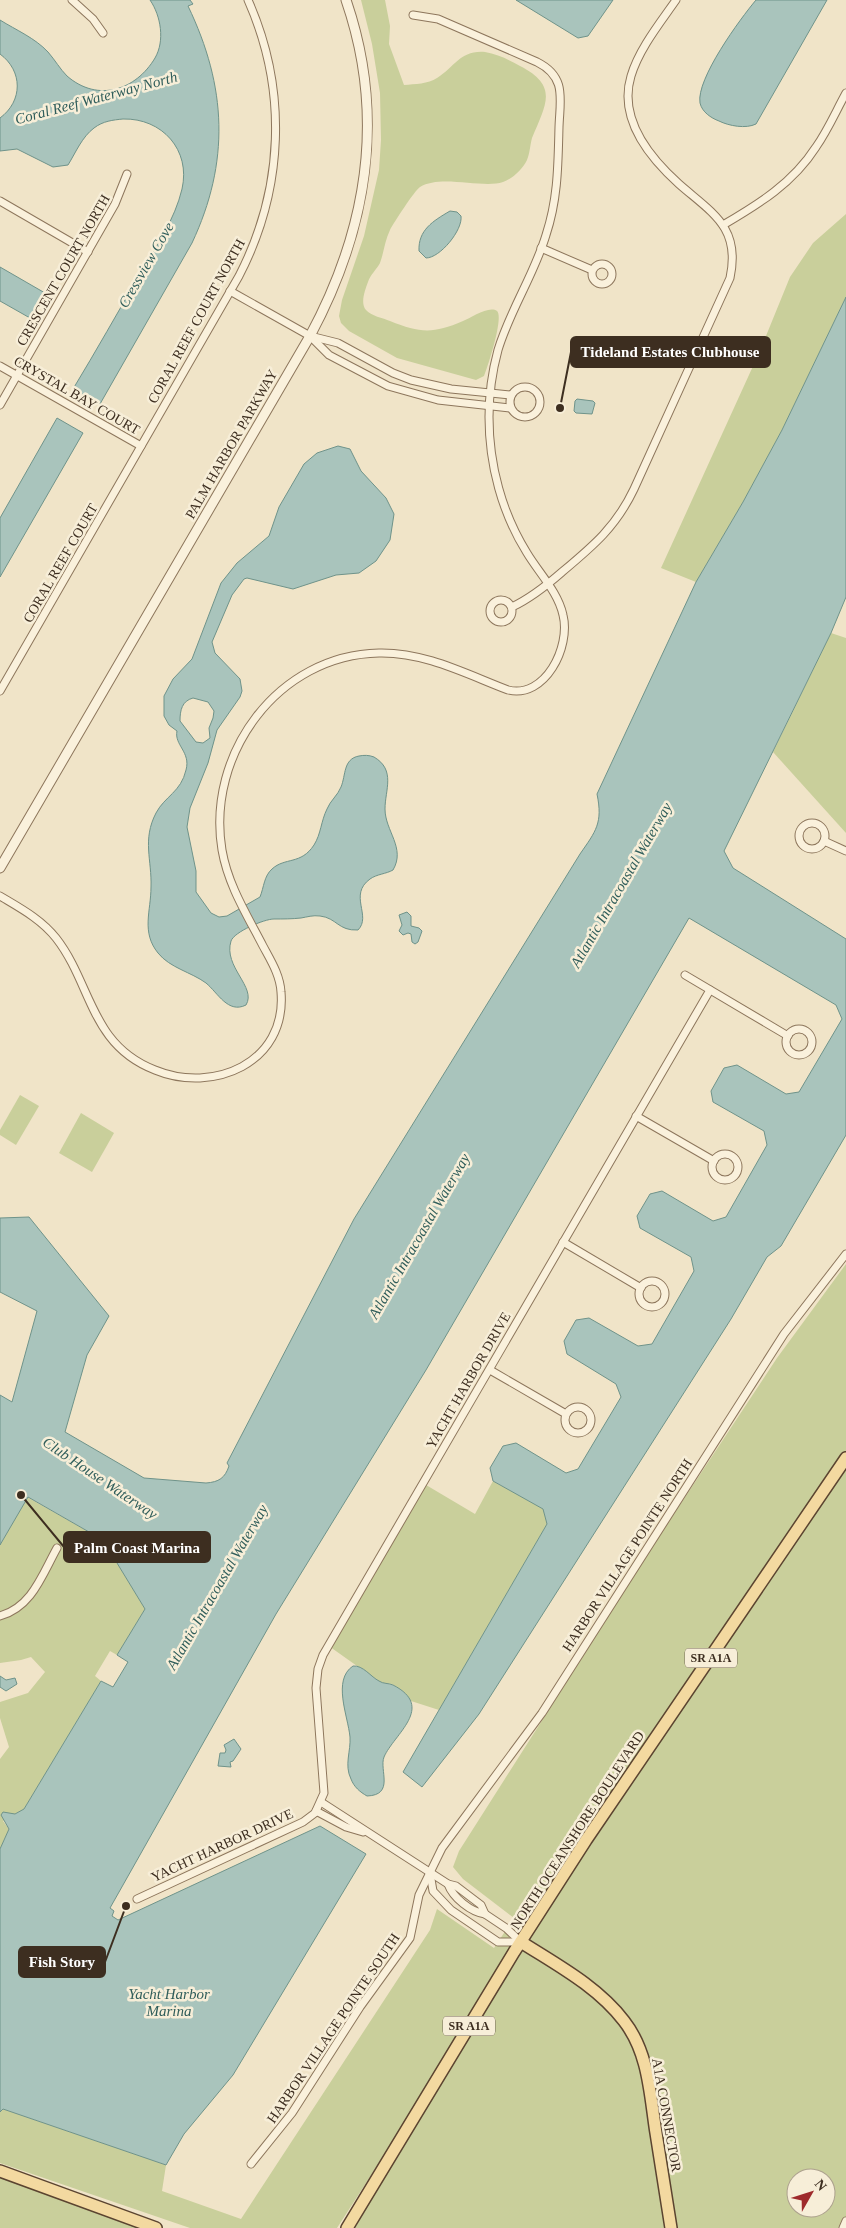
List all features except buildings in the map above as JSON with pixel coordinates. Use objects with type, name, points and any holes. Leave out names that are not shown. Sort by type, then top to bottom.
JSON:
[{"type":"main road","name":"NORTH OCEANSHORE BOULEVARD","points":[[347,2228],[521,1942],[586,1840],[846,1458]]},
{"type":"main road","name":"A1A CONNECTOR","points":[[521,1942],[584,1982],[606,2001],[624,2021],[636,2040],[646,2067],[670,2228]]},
{"type":"main road","points":[[0,2170],[156,2228]]},
{"type":"street","points":[[72,0],[93,19],[103,33]]},
{"type":"street","name":"CORAL REEF COURT NORTH","points":[[141,446],[244,265],[260,226],[270,189],[275,153],[276,114],[272,79],[264,42],[248,0]]},
{"type":"street","name":"PALM HARBOR PARKWAY","points":[[0,868],[310,336],[331,293],[346,256],[359,210],[368,136],[366,91],[359,44],[346,0]]},
{"type":"street","points":[[512,607],[548,584],[604,536],[619,517],[631,496],[727,285],[732,258],[729,240],[723,225],[711,210],[681,186],[657,161],[639,136],[630,114],[628,91],[633,71],[650,38],[676,0]]},
{"type":"street","points":[[0,896],[29,914],[54,936],[70,962],[96,1017],[118,1047],[142,1065],[179,1078],[209,1078],[234,1071],[257,1056],[270,1040],[279,1020],[281,991],[276,971],[235,893],[227,873],[221,844],[219,819],[222,790],[231,759],[250,725],[280,690],[322,666],[351,657],[377,653],[422,658],[518,692],[530,689],[549,672],[559,653],[564,638],[563,613],[548,584],[519,540],[503,503],[493,462],[489,406],[490,393],[502,340],[541,248],[553,213],[558,185],[560,95],[557,79],[552,71],[537,62],[447,23],[426,16],[414,15]]},
{"type":"street","points":[[723,225],[771,195],[795,174],[816,148],[846,93]]},
{"type":"street","name":"CRESCENT COURT NORTH","points":[[0,405],[116,204],[127,174]]},
{"type":"street","points":[[0,201],[88,252]]},
{"type":"street","points":[[541,248],[592,270]]},
{"type":"street","points":[[230,290],[310,336],[329,355],[388,386],[424,397],[510,408],[517,416],[527,418],[536,413],[540,404],[538,394],[531,388],[519,388],[511,395],[510,408]]},
{"type":"street","points":[[310,336],[338,343],[411,380],[451,389],[511,395]]},
{"type":"street","points":[[355,369],[362,356]]},
{"type":"street","name":"CRYSTAL BAY COURT","points":[[0,366],[141,446]]},
{"type":"street","name":"CORAL REEF COURT","points":[[0,691],[141,446]]},
{"type":"street","points":[[824,841],[846,851]]},
{"type":"street","points":[[685,975],[788,1036]]},
{"type":"street","name":"YACHT HARBOR DRIVE","points":[[136,1898],[303,1822],[316,1811],[324,1791],[316,1688],[321,1659],[710,990]]},
{"type":"street","points":[[636,1116],[714,1161]]},
{"type":"street","points":[[563,1242],[641,1288]]},
{"type":"street","name":"HARBOR VILLAGE POINTE NORTH","points":[[430,1870],[447,1840],[542,1713],[784,1334],[846,1254]]},
{"type":"street","points":[[490,1370],[566,1414]]},
{"type":"street","points":[[0,1616],[16,1610],[27,1601],[57,1548]]},
{"type":"street","points":[[321,1802],[351,1819],[368,1834],[430,1870],[448,1884],[456,1886],[480,1904],[486,1914],[506,1928],[521,1942]]},
{"type":"street","points":[[316,1811],[346,1827],[368,1834]]},
{"type":"street","points":[[430,1870],[433,1891],[451,1910],[498,1942],[521,1942]]},
{"type":"street","name":"HARBOR VILLAGE POINTE SOUTH","points":[[251,2164],[292,2113],[360,2007],[410,1938],[417,1900],[430,1870]]},
{"type":"street","points":[[448,1884],[450,1891],[459,1899],[478,1913],[486,1914]]},
{"type":"street","points":[[451,1910],[459,1899]]},
{"type":"street","points":[[470,1924],[478,1913]]},
{"type":"street","points":[[843,2228],[846,2221]]},
{"type":"green space","points":[[361,0],[385,0],[390,26],[389,44],[404,85],[433,80],[464,56],[476,52],[485,52],[503,58],[532,73],[545,89],[545,106],[532,138],[529,155],[520,170],[506,181],[495,184],[439,182],[429,183],[417,189],[390,230],[380,263],[369,279],[364,293],[363,304],[368,312],[418,330],[435,330],[463,321],[485,311],[497,311],[499,315],[497,332],[492,353],[484,376],[476,380],[397,358],[349,331],[341,323],[339,316],[342,300],[364,236],[379,170],[381,140],[380,93],[372,44]]},
{"type":"green space","points":[[846,214],[846,297],[782,430],[743,502],[696,582],[661,568],[759,353],[790,277],[813,243]]},
{"type":"green space","points":[[831,633],[846,638],[846,833],[773,752]]},
{"type":"green space","points":[[20,1095],[39,1106],[16,1145],[0,1135],[0,1130]]},
{"type":"green space","points":[[81,1113],[114,1133],[92,1172],[59,1153]]},
{"type":"green space","points":[[846,1264],[846,1451],[699,1667],[337,2228],[190,2228],[0,2163],[0,2112],[3,2109],[166,2165],[162,2191],[241,2219],[430,1930],[437,1909],[494,1948],[514,1918],[463,1879],[453,1867],[459,1851],[662,1532],[777,1358]]},
{"type":"green space","points":[[846,1466],[846,2228],[675,2228],[651,2066],[628,2018],[527,1941],[590,1842]]},
{"type":"green space","points":[[493,1481],[544,1509],[547,1524],[439,1710],[411,1701],[404,1692],[392,1684],[381,1683],[326,1644],[421,1482],[475,1514]]},
{"type":"green space","points":[[27,1497],[103,1540],[145,1609],[117,1655],[110,1651],[95,1676],[101,1681],[24,1809],[3,1821],[9,1829],[0,1849],[0,1759],[9,1747],[0,1718],[0,1702],[28,1693],[45,1672],[31,1657],[0,1663],[0,1545]]},
{"type":"green space","points":[[522,1949],[562,1973],[588,1992],[611,2013],[628,2037],[639,2062],[645,2089],[666,2228],[355,2228],[421,2112]]},
{"type":"green space","points":[[0,2177],[142,2228],[0,2228]]},
{"type":"water","points":[[150,0],[190,0],[193,4],[188,6],[201,36],[216,95],[219,124],[218,154],[213,183],[192,243],[100,404],[73,389],[170,222],[182,189],[184,175],[182,161],[178,149],[161,130],[137,120],[123,119],[104,122],[94,128],[83,140],[68,165],[53,167],[17,149],[0,151],[0,118],[13,103],[17,86],[13,69],[0,54],[0,20],[43,47],[67,76],[91,89],[103,91],[127,85],[138,78],[155,58],[161,36],[157,13]]},
{"type":"water","points":[[516,0],[613,0],[588,36],[578,38]]},
{"type":"water","points":[[756,0],[827,0],[756,124],[743,127],[723,123],[705,112],[700,103],[701,92],[705,79],[720,50]]},
{"type":"water","points":[[450,211],[457,212],[461,216],[458,228],[444,248],[432,257],[426,258],[419,251],[421,237],[432,223]]},
{"type":"water","points":[[0,267],[45,293],[30,318],[0,301]]},
{"type":"water","points":[[846,297],[846,597],[831,633],[724,851],[733,868],[846,939],[846,1135],[781,1246],[767,1257],[731,1319],[479,1714],[422,1787],[403,1772],[547,1524],[543,1509],[493,1481],[490,1468],[503,1446],[516,1443],[566,1473],[578,1469],[621,1397],[616,1384],[567,1354],[564,1341],[576,1320],[589,1318],[638,1346],[652,1344],[694,1271],[691,1257],[640,1228],[637,1216],[650,1194],[662,1191],[713,1221],[726,1217],[767,1145],[764,1131],[713,1102],[711,1091],[724,1068],[737,1065],[786,1094],[799,1092],[842,1019],[836,1005],[689,918],[426,1370],[276,1614],[110,1908],[114,1911],[112,1916],[118,1920],[320,1826],[366,1854],[233,2075],[184,2134],[166,2165],[3,2109],[0,2112],[0,1849],[9,1829],[1,1815],[3,1812],[15,1814],[24,1809],[101,1681],[113,1687],[128,1662],[117,1655],[145,1609],[103,1540],[28,1497],[0,1545],[0,1395],[12,1402],[37,1311],[0,1292],[0,1218],[29,1217],[109,1316],[87,1355],[65,1432],[144,1478],[206,1483],[221,1479],[229,1466],[227,1463],[354,1219],[594,833],[599,812],[597,794],[696,582],[743,502],[782,430]]},
{"type":"water","points":[[577,399],[593,401],[595,403],[592,414],[576,413],[574,411]]},
{"type":"water","points":[[57,418],[83,433],[0,577],[0,518]]},
{"type":"water","points":[[338,446],[350,449],[361,471],[386,498],[394,514],[390,540],[376,561],[359,573],[336,575],[293,589],[247,578],[244,579],[232,595],[212,642],[215,653],[240,679],[242,691],[240,697],[217,730],[208,763],[190,808],[187,827],[196,871],[196,892],[211,913],[219,917],[227,916],[260,897],[266,878],[272,869],[277,865],[304,856],[314,845],[328,806],[341,787],[350,760],[361,756],[374,757],[381,762],[387,774],[385,809],[388,825],[396,847],[396,862],[393,870],[373,877],[364,885],[360,898],[363,918],[358,930],[346,929],[326,917],[315,916],[263,921],[233,937],[230,950],[232,959],[247,991],[248,998],[246,1005],[234,1007],[224,1001],[206,983],[163,958],[153,945],[148,929],[151,887],[149,832],[156,813],[177,789],[184,777],[187,764],[185,753],[178,740],[177,731],[169,725],[164,716],[164,696],[173,679],[192,659],[221,583],[237,563],[269,536],[279,507],[304,464],[317,453]],"holes":[[[193,698],[208,702],[214,711],[209,728],[210,738],[203,743],[196,742],[180,721],[181,710],[189,699]]]},
{"type":"water","points":[[407,912],[411,916],[411,926],[422,931],[418,942],[415,944],[412,942],[411,934],[403,935],[399,931],[402,925],[399,915]]},
{"type":"water","points":[[353,1666],[364,1669],[381,1682],[393,1685],[405,1693],[411,1702],[412,1711],[408,1721],[384,1757],[383,1787],[376,1795],[367,1796],[360,1791],[349,1774],[350,1737],[342,1689],[343,1680]]},
{"type":"water","points":[[0,1676],[6,1680],[15,1678],[17,1684],[6,1691],[0,1687]]},
{"type":"water","points":[[234,1739],[241,1749],[233,1761],[230,1762],[231,1767],[218,1766],[220,1753],[225,1753],[226,1750],[224,1745]]},
{"type":"place","name":"Tideland Estates Clubhouse","points":[[560,408]]},
{"type":"place","name":"Palm Coast Marina","points":[[21,1495]]},
{"type":"place","name":"Fish Story","points":[[126,1906]]},
{"type":"water label","name":"Coral Reef Waterway North","points":[[96,98]]},
{"type":"water label","name":"Cressview Cove","points":[[146,265]]},
{"type":"water label","name":"Atlantic Intracoastal Waterway","points":[[621,885]]},
{"type":"water label","name":"Atlantic Intracoastal Waterway","points":[[419,1236]]},
{"type":"water label","name":"Club House Waterway","points":[[100,1478]]},
{"type":"water label","name":"Atlantic Intracoastal Waterway","points":[[217,1587]]},
{"type":"water label","name":"Yacht Harbor Marina","points":[[169,2002]]}]
